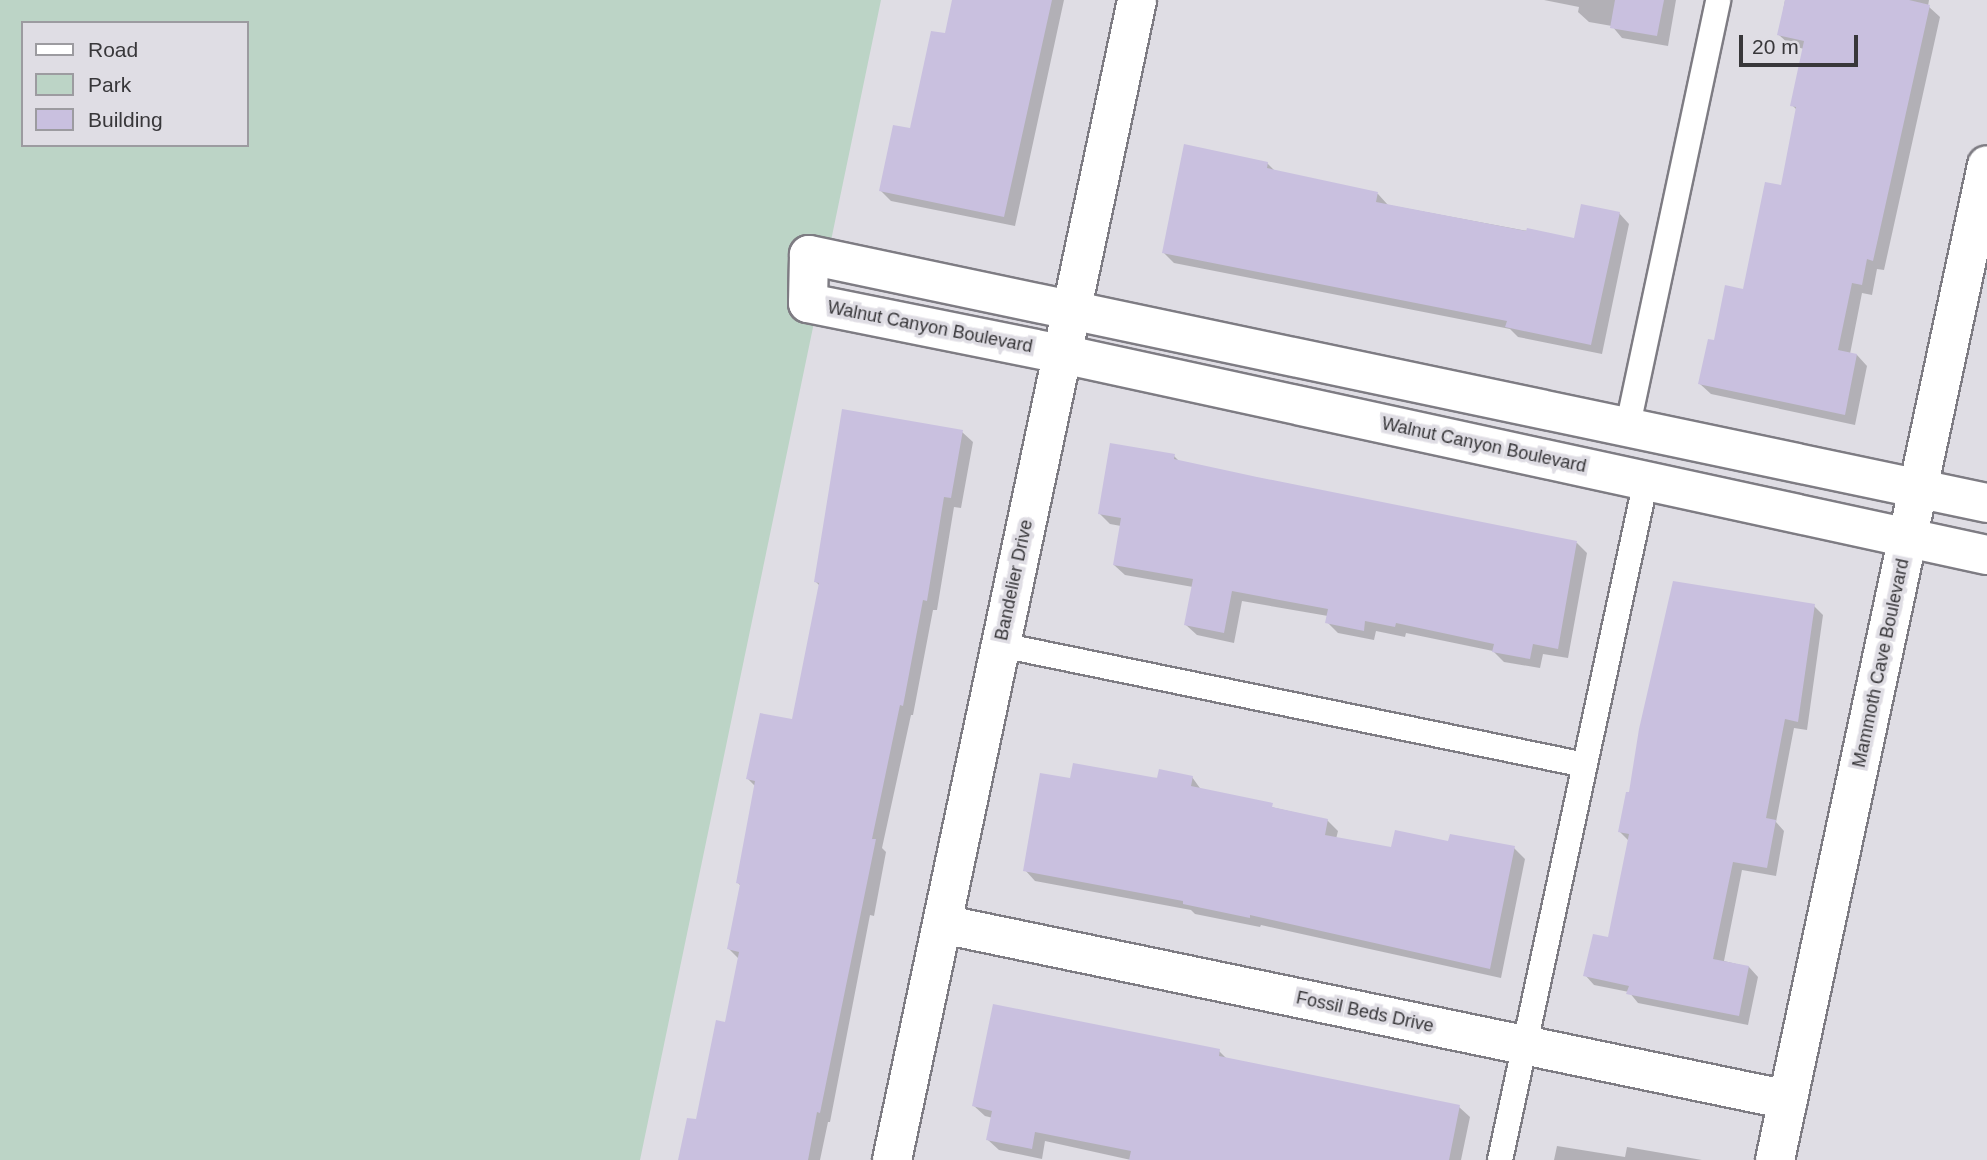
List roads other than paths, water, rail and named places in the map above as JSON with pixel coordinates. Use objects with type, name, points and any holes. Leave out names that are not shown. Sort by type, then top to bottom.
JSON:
[{"type":"street","name":"Bandelier Drive","points":[[892,1160],[1137,0]]},
{"type":"street","name":"Mammoth Cave Boulevard","points":[[1775,1160],[1987,165]]},
{"type":"street","name":"Walnut Canyon Boulevard","points":[[1987,503],[1628,425],[809,255],[808,303],[1062,354],[1987,555]]},
{"type":"street","name":"Fossil Beds Drive","points":[[942,924],[1788,1100]]},
{"type":"lane","points":[[1628,425],[1718,0]]},
{"type":"lane","points":[[1500,1160],[1646,480]]},
{"type":"lane","points":[[1001,645],[1585,765]]}]
